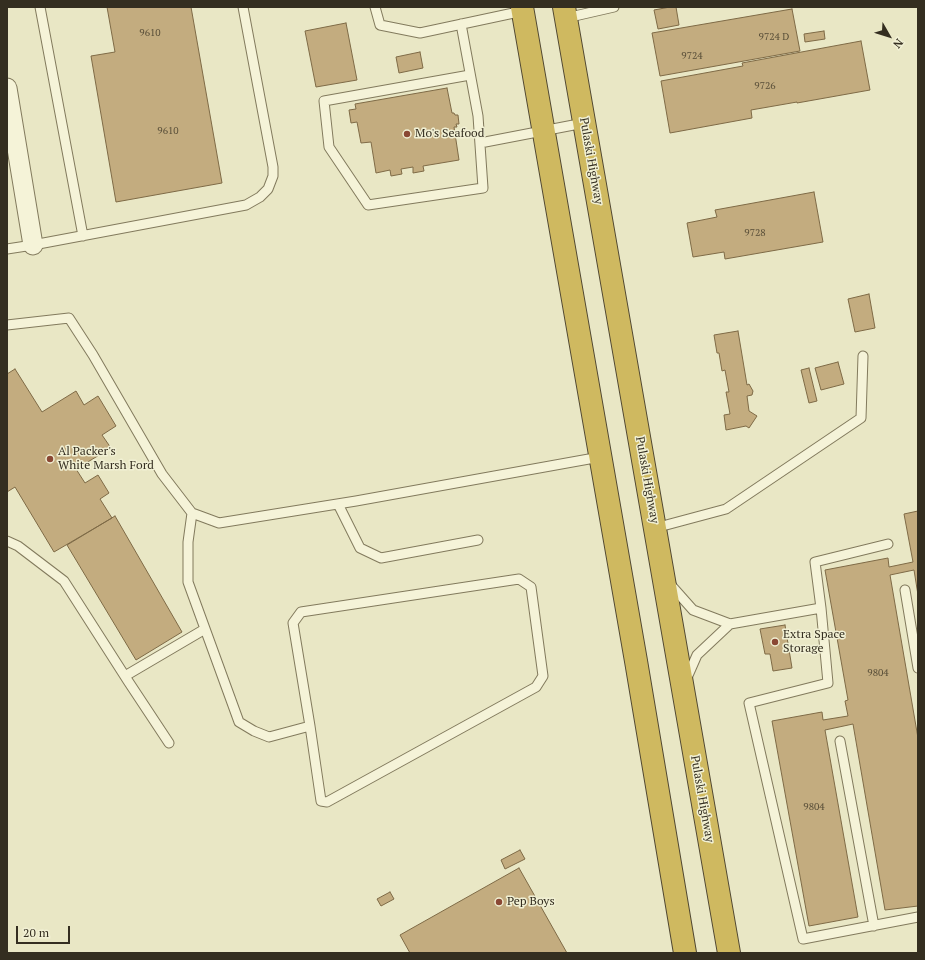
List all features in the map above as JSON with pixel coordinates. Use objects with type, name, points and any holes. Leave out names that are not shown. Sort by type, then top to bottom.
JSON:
[{"type":"highway","points":[[522,9],[685,953]]},
{"type":"highway","name":"Pulaski Highway","points":[[565,12],[729,953]]},
{"type":"street","points":[[7,88],[32,245]]},
{"type":"lane","points":[[40,7],[83,236]]},
{"type":"lane","points":[[7,248],[83,236],[246,205],[260,197],[268,189],[273,176],[273,167],[243,7]]},
{"type":"lane","points":[[375,7],[380,25],[420,33],[522,9]]},
{"type":"lane","points":[[565,12],[614,7]]},
{"type":"lane","points":[[461,24],[478,116],[483,188],[368,205],[329,147],[324,101],[470,75]]},
{"type":"lane","points":[[480,144],[543,130],[584,123]]},
{"type":"lane","points":[[7,325],[69,318],[93,355],[162,474],[192,513],[219,523],[338,504],[600,457]]},
{"type":"lane","points":[[655,528],[726,509],[861,418],[863,356]]},
{"type":"lane","points":[[338,504],[360,548],[380,558],[478,540]]},
{"type":"lane","points":[[192,513],[188,542],[188,582],[239,722],[268,737],[310,726]]},
{"type":"lane","points":[[7,542],[18,546],[64,581],[124,676],[169,743]]},
{"type":"lane","points":[[888,544],[815,562],[828,683],[749,703],[803,939],[918,917]]},
{"type":"lane","points":[[663,575],[693,610],[730,624],[821,608]]},
{"type":"lane","points":[[519,579],[531,587],[543,676],[536,687],[327,802],[321,800],[310,726],[293,623],[301,612],[519,579]]},
{"type":"lane","points":[[906,590],[918,668]]},
{"type":"lane","points":[[683,688],[697,655],[730,624]]},
{"type":"lane","points":[[124,676],[205,629]]},
{"type":"lane","points":[[840,741],[874,926]]},
{"type":"building","points":[[107,7],[191,7],[222,183],[116,202],[91,56],[115,52]]},
{"type":"building","points":[[676,7],[679,25],[658,29],[654,10]]},
{"type":"building","points":[[792,9],[800,51],[660,76],[652,33]]},
{"type":"building","points":[[346,23],[357,80],[316,87],[305,31]]},
{"type":"building","points":[[824,31],[825,39],[805,42],[804,34]]},
{"type":"building","points":[[861,41],[870,90],[751,110],[752,118],[670,133],[661,81],[743,66],[742,63]]},
{"type":"building","points":[[420,52],[423,68],[399,73],[396,57]]},
{"type":"building","name":"Mo's Seafood","points":[[447,88],[452,113],[458,115],[459,124],[456,124],[457,127],[454,127],[459,160],[423,166],[424,171],[413,173],[413,167],[401,169],[402,174],[391,176],[390,170],[376,173],[371,142],[361,143],[357,122],[351,123],[349,110],[356,109],[355,104]]},
{"type":"building","points":[[814,192],[823,242],[725,259],[724,252],[693,257],[687,223],[717,217],[715,210]]},
{"type":"building","points":[[869,294],[875,328],[855,332],[848,299]]},
{"type":"building","points":[[738,331],[747,385],[749,384],[753,391],[752,395],[747,396],[749,411],[757,416],[749,428],[746,426],[726,430],[724,415],[730,414],[726,392],[729,392],[725,370],[722,371],[714,335]]},
{"type":"building","points":[[838,362],[844,384],[821,390],[815,368]]},
{"type":"building","points":[[809,368],[817,401],[809,403],[801,370]]},
{"type":"building","name":"Al Packer's White Marsh Ford","points":[[15,369],[42,412],[76,391],[84,405],[98,396],[116,426],[102,435],[111,448],[76,469],[85,483],[98,475],[109,493],[100,499],[112,518],[54,552],[15,487],[7,492],[7,374]]},
{"type":"building","points":[[918,511],[918,595],[914,570],[890,575],[918,738],[918,906],[885,910],[853,724],[825,730],[858,917],[809,926],[772,721],[822,712],[823,720],[848,716],[845,701],[848,700],[825,570],[888,558],[889,567],[913,562],[904,514]]},
{"type":"building","points":[[115,516],[182,632],[136,660],[67,545]]},
{"type":"building","name":"Extra Space Storage","points":[[785,625],[792,668],[773,671],[770,654],[765,654],[760,629]]},
{"type":"building","points":[[520,850],[525,859],[505,869],[501,860]]},
{"type":"building","name":"Pep Boys","points":[[519,868],[567,953],[410,953],[400,935]]},
{"type":"building","points":[[390,892],[394,899],[381,906],[377,899]]},
{"type":"place","name":"Mo's Seafood","points":[[407,134]]},
{"type":"place","name":"Al Packer's White Marsh Ford","points":[[50,459]]},
{"type":"place","name":"Extra Space Storage","points":[[775,642]]},
{"type":"place","name":"Pep Boys","points":[[499,902]]}]
